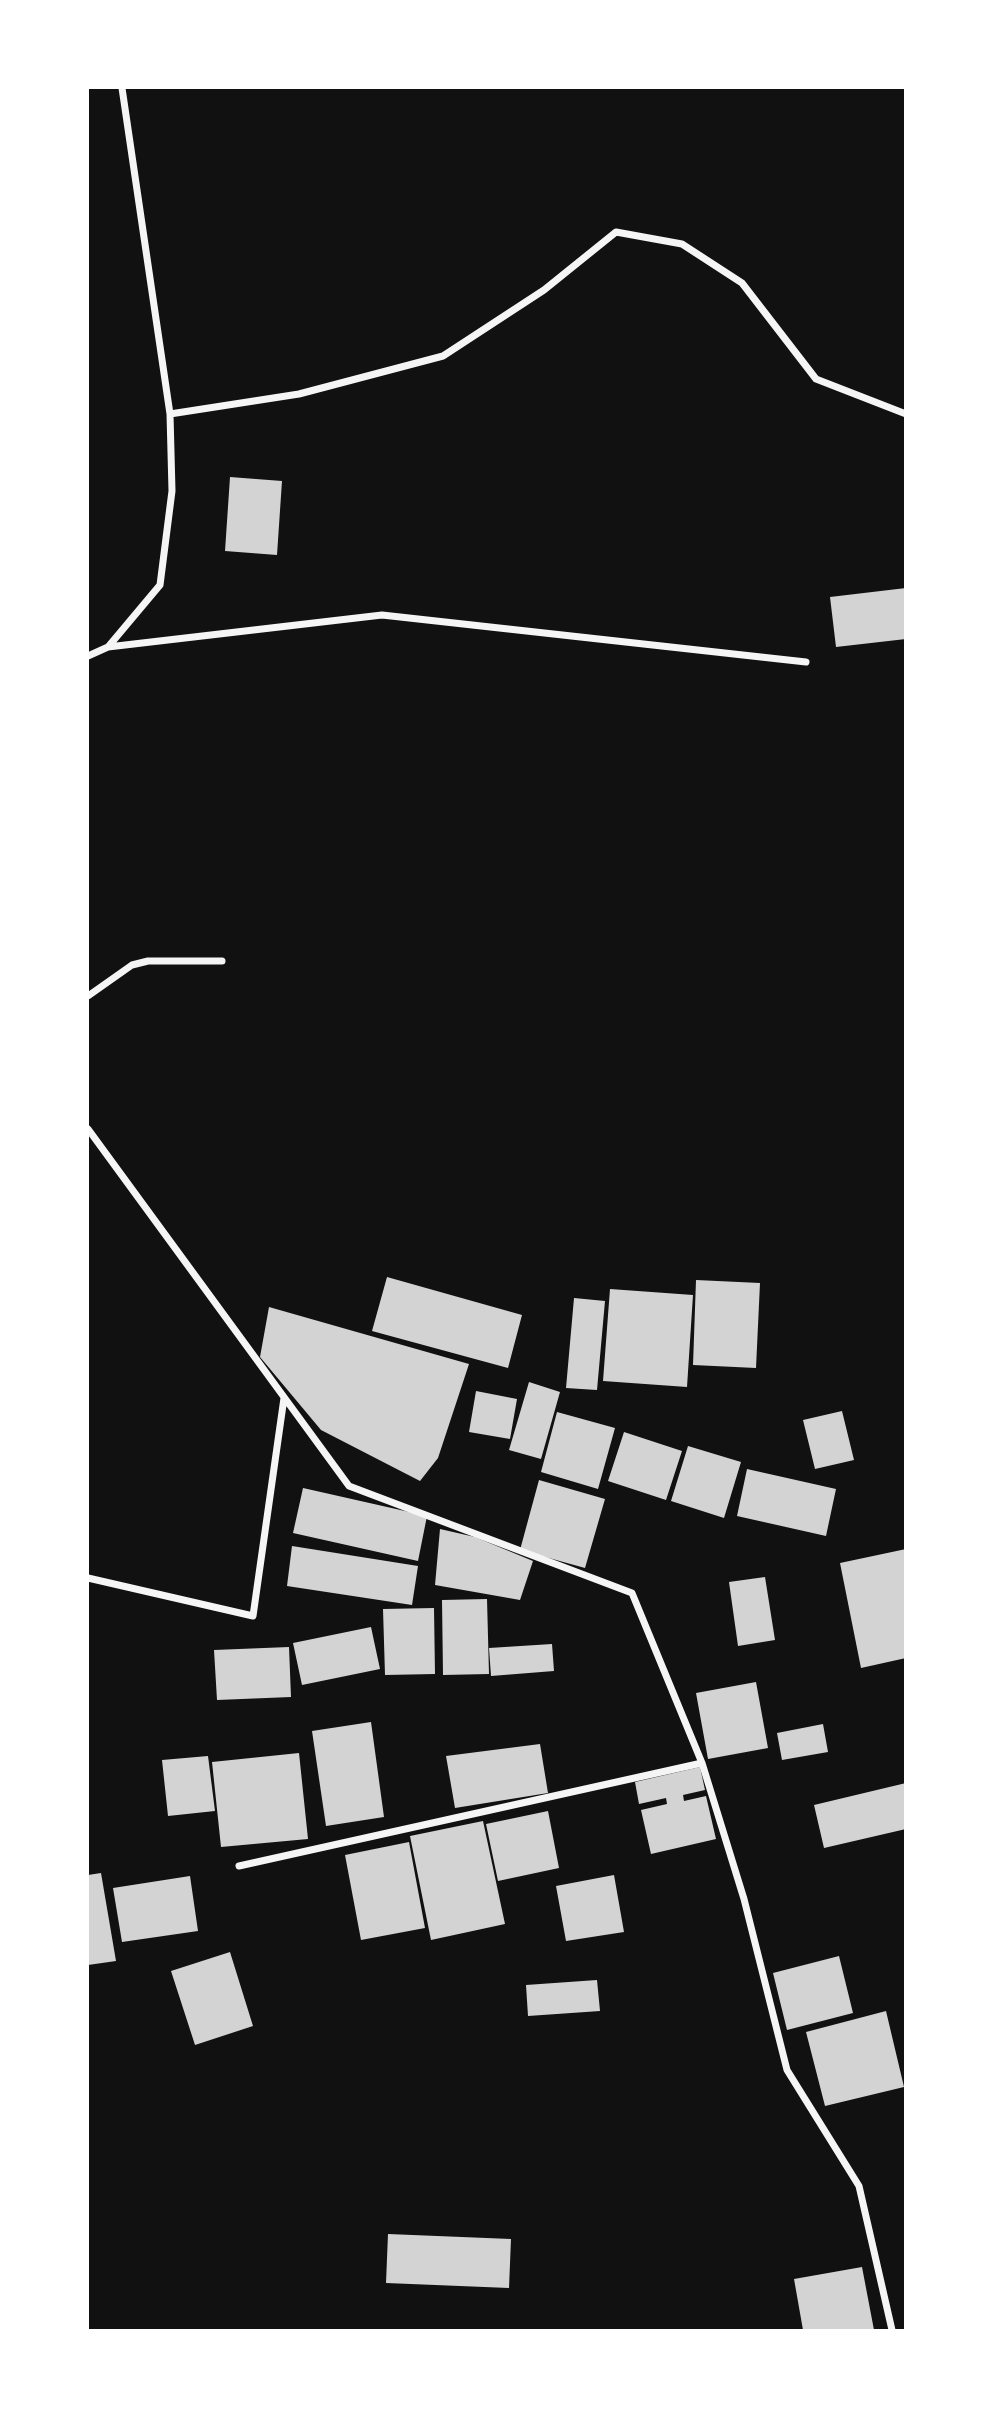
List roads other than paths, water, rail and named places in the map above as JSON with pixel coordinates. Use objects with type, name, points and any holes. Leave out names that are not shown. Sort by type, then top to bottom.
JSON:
[{"type":"street","points":[[108,647],[160,585],[172,491],[170,414],[122,88]]},
{"type":"street","points":[[170,414],[299,394],[443,356],[544,290],[616,232],[682,244],[742,283],[816,379],[905,414]]},
{"type":"street","points":[[88,656],[108,647],[382,615],[806,662]]},
{"type":"street","points":[[88,996],[132,965],[148,961],[222,961]]},
{"type":"street","points":[[88,1129],[349,1486],[632,1593],[702,1763],[744,1899],[787,2070],[859,2186],[892,2330]]},
{"type":"street","points":[[88,1577],[253,1616],[284,1398]]},
{"type":"street","points":[[239,1866],[702,1763]]}]
